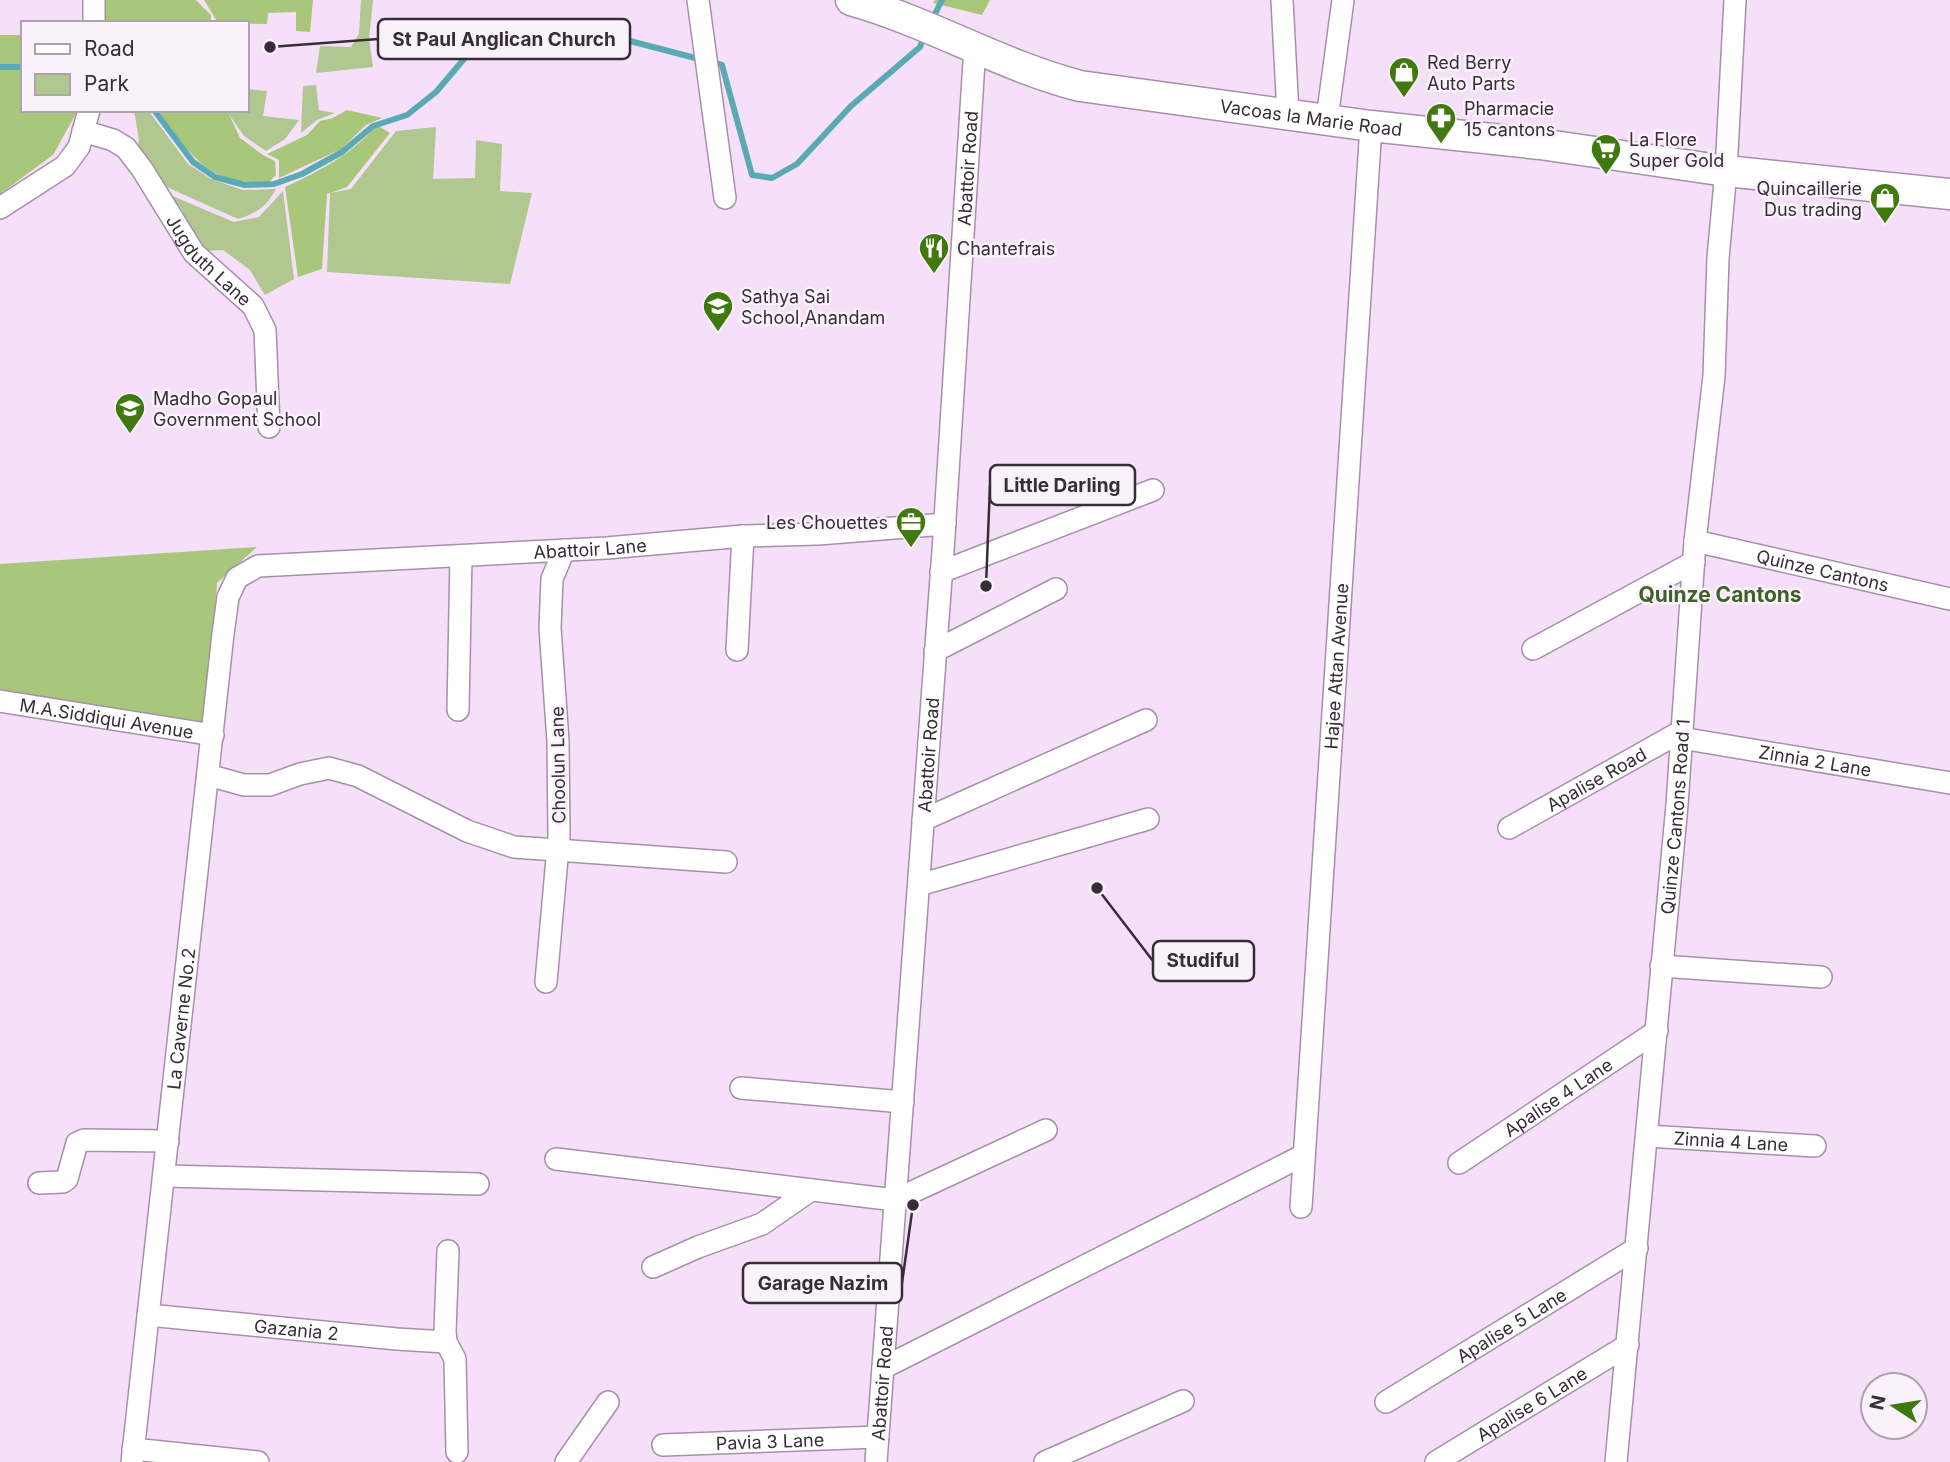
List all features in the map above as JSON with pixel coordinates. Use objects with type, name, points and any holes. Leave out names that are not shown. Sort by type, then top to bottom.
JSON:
[{"type":"main road","name":"Vacoas la Marie Road","points":[[862,1],[1050,79],[1080,86],[1371,126],[1540,144],[1726,171],[1950,194]]},
{"type":"street","points":[[94,0],[94,21]]},
{"type":"street","points":[[698,0],[725,198]]},
{"type":"street","points":[[1282,0],[1287,114]]},
{"type":"street","points":[[1326,119],[1343,0]]},
{"type":"street","name":"Quinze Cantons Road 1","points":[[1616,1462],[1657,1031],[1682,734],[1694,551],[1714,376],[1717,258],[1726,171],[1735,0]]},
{"type":"street","name":"Abattoir Road","points":[[876,1462],[942,572],[975,46]]},
{"type":"street","points":[[0,208],[65,166],[79,147],[86,120]]},
{"type":"street","name":"Jugduth Lane","points":[[86,120],[126,148],[194,253],[253,306],[265,330],[269,428]]},
{"type":"street","name":"Hajee Attan Avenue","points":[[1301,1207],[1371,126]]},
{"type":"street","points":[[942,572],[1153,489]]},
{"type":"street","name":"Abattoir Lane","points":[[237,578],[258,566],[564,550],[945,524]]},
{"type":"street","points":[[737,650],[743,536]]},
{"type":"street","name":"Choolun Lane","points":[[546,982],[558,848],[556,682],[550,628],[552,579],[564,550]]},
{"type":"street","points":[[1534,649],[1694,551]]},
{"type":"street","name":"Quinze Cantons","points":[[1694,551],[1950,599]]},
{"type":"street","points":[[458,710],[461,556]]},
{"type":"street","name":"La Caverne No.2","points":[[133,1455],[228,597],[237,578]]},
{"type":"street","points":[[936,651],[1056,589]]},
{"type":"street","name":"M.A.Siddiqui Avenue","points":[[0,701],[213,735]]},
{"type":"street","points":[[923,820],[1146,720]]},
{"type":"street","name":"Zinnia 2 Lane","points":[[1682,734],[1950,783]]},
{"type":"street","name":"Apalise Road","points":[[1509,828],[1682,734]]},
{"type":"street","points":[[208,775],[244,785],[270,785],[300,774],[329,768],[358,776],[467,831],[514,847],[558,848],[726,862]]},
{"type":"street","points":[[919,885],[1148,819]]},
{"type":"street","points":[[1661,966],[1821,977]]},
{"type":"street","name":"Apalise 4 Lane","points":[[1460,1163],[1657,1031]]},
{"type":"street","points":[[741,1088],[902,1102]]},
{"type":"street","points":[[556,1159],[895,1200],[1045,1130]]},
{"type":"street","name":"Zinnia 4 Lane","points":[[1647,1136],[1815,1146]]},
{"type":"street","points":[[39,1182],[63,1182],[67,1179],[77,1143],[84,1140],[168,1141]]},
{"type":"street","points":[[883,1368],[1304,1155]]},
{"type":"street","points":[[164,1176],[478,1184]]},
{"type":"street","points":[[653,1266],[762,1224],[811,1190]]},
{"type":"street","name":"Apalise 5 Lane","points":[[1386,1402],[1637,1248]]},
{"type":"street","points":[[447,1251],[446,1342],[456,1359],[457,1452]]},
{"type":"street","name":"Gazania 2","points":[[148,1315],[446,1342]]},
{"type":"street","name":"Apalise 6 Lane","points":[[1436,1462],[1628,1345]]},
{"type":"street","points":[[1045,1462],[1183,1401]]},
{"type":"street","points":[[566,1462],[608,1402]]},
{"type":"street","name":"Pavia 3 Lane","points":[[663,1445],[878,1437]]},
{"type":"street","points":[[133,1455],[258,1462]]},
{"type":"green space","points":[[99,0],[196,0],[211,15],[211,21],[100,21]]},
{"type":"green space","points":[[204,0],[313,0],[310,32],[296,31],[296,12],[268,13],[267,24],[217,21]]},
{"type":"green space","points":[[361,0],[373,0],[369,39],[373,67],[316,73],[320,46],[351,47],[359,34]]},
{"type":"green space","points":[[935,0],[990,0],[982,15],[933,3]]},
{"type":"green space","points":[[0,35],[21,35],[21,112],[77,112],[53,155],[0,194]]},
{"type":"green space","points":[[316,85],[319,110],[335,113],[317,120],[301,133],[303,86]]},
{"type":"green space","points":[[248,89],[267,91],[263,116],[299,120],[285,139],[266,151],[244,136],[227,112],[248,112]]},
{"type":"green space","points":[[347,110],[382,118],[366,125],[341,149],[279,178],[279,160],[267,154],[307,135],[320,121],[333,118]]},
{"type":"green space","points":[[134,112],[149,112],[188,164],[211,179],[243,190],[276,189],[260,208],[238,219],[169,188],[157,179],[137,152],[139,140]]},
{"type":"green space","points":[[159,112],[228,112],[240,138],[275,161],[276,175],[269,182],[230,179],[203,164],[181,141]]},
{"type":"green space","points":[[377,125],[390,133],[347,187],[327,194],[322,269],[298,277],[285,187],[335,161],[357,145]]},
{"type":"green space","points":[[436,127],[433,179],[475,178],[476,140],[502,144],[500,191],[532,193],[510,284],[327,272],[330,193],[351,189],[396,131]]},
{"type":"green space","points":[[283,191],[294,279],[265,295],[250,270],[223,250],[204,251],[180,207],[170,195],[234,222],[259,217]]},
{"type":"green space","points":[[257,547],[217,583],[207,725],[0,691],[0,564]]},
{"type":"waterway","points":[[932,20],[942,0]]},
{"type":"waterway","points":[[156,112],[193,162],[215,177],[245,185],[274,184],[302,174],[342,152],[373,126],[407,115],[436,92],[470,52],[520,28],[555,24],[722,65],[752,175],[772,178],[797,164],[851,106],[920,47],[924,36]]},
{"type":"waterway","points":[[0,67],[21,67]]},
{"type":"place","name":"St Paul Anglican Church","points":[[270,47]]},
{"type":"place","name":"Red Berry Auto Parts","points":[[1404,99]]},
{"type":"place","name":"Pharmacie 15 cantons","points":[[1441,145]]},
{"type":"place","name":"La Flore Super Gold","points":[[1606,176]]},
{"type":"place","name":"Quincaillerie Dus trading","points":[[1885,225]]},
{"type":"place","name":"Chantefrais","points":[[934,275]]},
{"type":"place","name":"Sathya Sai School,Anandam","points":[[718,333]]},
{"type":"place","name":"Madho Gopaul Government School","points":[[130,435]]},
{"type":"place","name":"Les Chouettes","points":[[911,549]]},
{"type":"place","name":"Little Darling","points":[[986,586]]},
{"type":"place","name":"Studiful","points":[[1097,888]]},
{"type":"place","name":"Garage Nazim","points":[[913,1205]]},
{"type":"district","name":"Quinze Cantons","points":[[1720,594]]}]
